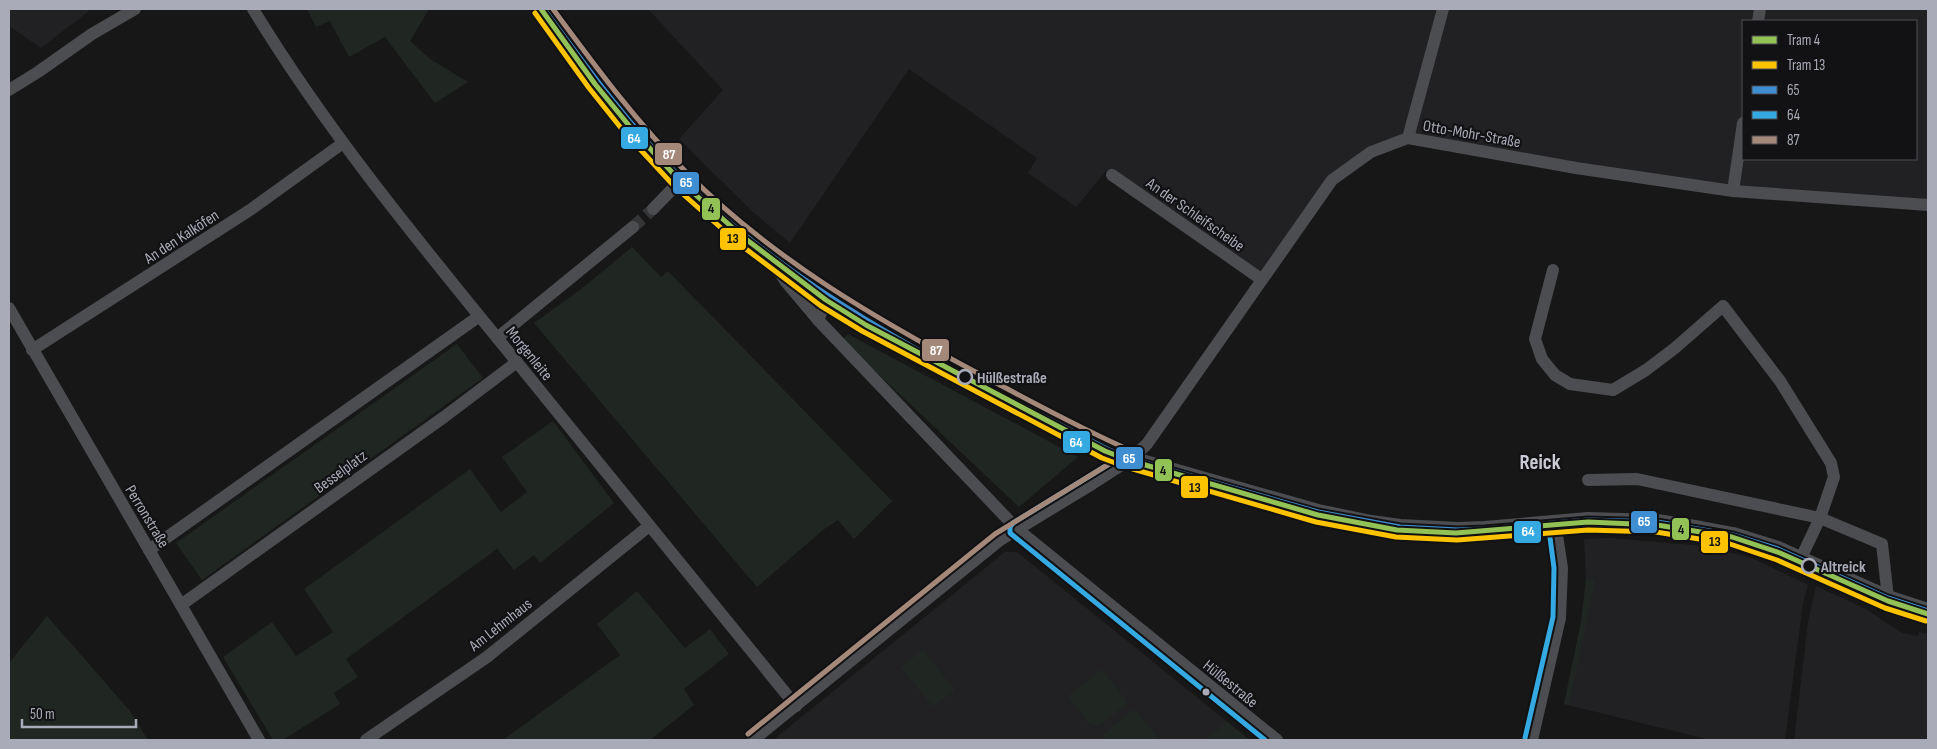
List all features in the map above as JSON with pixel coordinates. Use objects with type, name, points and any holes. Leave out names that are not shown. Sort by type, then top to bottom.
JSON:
[{"type":"street","points":[[9,90],[92,34],[135,9]]},
{"type":"street","name":"Morgenleite","points":[[253,9],[281,55],[343,143],[478,317],[517,362],[796,706]]},
{"type":"street","points":[[544,9],[597,83],[682,178],[768,253],[828,297],[895,338],[1031,410],[1131,459],[1318,512],[1371,524],[1424,529],[1497,528],[1588,520],[1657,522],[1733,535],[1801,558],[1888,598],[1928,611]]},
{"type":"street","points":[[1408,138],[1443,9]]},
{"type":"street","points":[[1733,191],[1742,130]]},
{"type":"street","name":"Otto-Mohr-Straße","points":[[753,740],[1000,540],[1131,459],[1154,436],[1261,279],[1332,180],[1371,152],[1408,138],[1560,165],[1733,191],[1928,205]]},
{"type":"street","name":"An den Kalköfen","points":[[32,350],[250,210],[343,143]]},
{"type":"street","name":"An der Schleifscheibe","points":[[1112,175],[1261,279]]},
{"type":"street","points":[[653,208],[682,178]]},
{"type":"street","points":[[497,338],[633,227]]},
{"type":"street","name":"Hülßestraße","points":[[768,253],[786,282],[818,320],[1017,529],[1277,740]]},
{"type":"street","points":[[1553,270],[1535,340],[1542,359],[1555,375],[1570,384],[1613,390],[1654,365],[1723,306],[1780,381],[1830,463],[1834,477],[1820,518],[1801,558]]},
{"type":"street","points":[[818,320],[828,297]]},
{"type":"street","name":"Perronstraße","points":[[9,308],[259,740]]},
{"type":"street","points":[[149,550],[478,317]]},
{"type":"street","name":"Besselplatz","points":[[180,605],[444,417],[517,362]]},
{"type":"street","points":[[1588,480],[1636,479],[1820,518],[1882,544],[1888,598]]},
{"type":"street","points":[[1532,740],[1560,618],[1562,568],[1555,522]]},
{"type":"street","name":"Am Lehmhaus","points":[[366,740],[487,657],[649,526]]},
{"type":"shaded area","points":[[9,9],[86,9],[89,11],[41,48],[9,26]]},
{"type":"shaded area","points":[[307,9],[429,9],[410,41],[430,59],[468,82],[435,103],[385,37],[349,57],[330,21],[316,27]]},
{"type":"shaded area","points":[[648,9],[1928,9],[1928,205],[1733,191],[1408,138],[1332,180],[1261,279],[1106,171],[1076,207],[1028,173],[1037,158],[909,69],[790,243],[752,211],[679,139],[723,90]]},
{"type":"shaded area","points":[[632,247],[661,277],[668,271],[892,501],[854,539],[838,520],[823,530],[757,587],[534,323],[580,290]]},
{"type":"shaded area","points":[[848,334],[1078,457],[1019,507],[842,340]]},
{"type":"shaded area","points":[[457,344],[483,378],[202,580],[176,543]]},
{"type":"shaded area","points":[[553,421],[614,503],[540,563],[534,555],[514,570],[497,549],[346,659],[358,677],[334,693],[340,704],[283,740],[273,740],[223,657],[272,622],[296,656],[333,632],[304,589],[470,469],[501,512],[527,492],[502,457]]},
{"type":"shaded area","points":[[1611,538],[1704,546],[1752,558],[1808,585],[1803,603],[1785,740],[1710,740],[1564,704],[1581,622],[1586,579],[1584,539]]},
{"type":"shaded area","points":[[1005,552],[1017,552],[1250,740],[773,740]]},
{"type":"shaded area","points":[[1586,579],[1595,580],[1569,705],[1564,704],[1581,622]]},
{"type":"shaded area","points":[[1816,586],[1866,609],[1902,633],[1918,636],[1919,632],[1928,634],[1928,740],[1794,740],[1808,622]]},
{"type":"shaded area","points":[[637,591],[685,648],[710,629],[729,654],[684,689],[694,705],[650,740],[503,740],[620,655],[597,624]]},
{"type":"shaded area","points":[[47,616],[130,711],[148,740],[9,740],[9,663]]},
{"type":"shaded area","points":[[923,650],[955,690],[933,707],[901,667]]},
{"type":"shaded area","points":[[1102,669],[1128,703],[1099,726],[1090,725],[1068,696]]},
{"type":"shaded area","points":[[1134,709],[1160,740],[1104,740],[1104,734]]},
{"type":"shaded area","points":[[1227,722],[1250,740],[1211,740],[1208,737]]},
{"type":"tunnel","points":[[633,227],[653,209]]},
{"type":"tram line","name":"4","points":[[541,9],[595,84],[631,128],[680,181],[743,237],[826,300],[866,325],[1105,451],[1128,460],[1318,515],[1397,530],[1456,533],[1588,522],[1657,525],[1732,537],[1780,553],[1888,601],[1928,614]]},
{"type":"tram line","name":"13","points":[[535,13],[589,88],[625,133],[675,187],[738,243],[821,306],[862,331],[1102,458],[1126,467],[1316,522],[1396,537],[1457,540],[1588,530],[1656,532],[1730,544],[1777,560],[1885,608],[1926,621]]},
{"type":"transit line","name":"65","points":[[544,9],[610,97],[663,159],[729,222],[778,261],[830,297],[884,330],[994,391],[1107,449],[1131,459],[1318,512],[1400,527],[1458,530],[1485,529],[1588,520],[1657,522],[1733,535],[1778,549],[1888,598],[1928,611]]},
{"type":"transit line","name":"87","points":[[553,9],[601,73],[651,134],[687,173],[755,234],[828,286],[905,333],[1059,416],[1134,452]]},
{"type":"transit line","name":"64","points":[[538,13],[587,80],[639,144],[677,184],[752,250],[792,280],[875,334],[962,383],[1052,430],[1129,466],[1316,519],[1370,530],[1423,536],[1458,537],[1549,530],[1554,568],[1553,617],[1525,738]]},
{"type":"transit line","name":"64","points":[[1127,453],[1013,523],[1010,527],[1010,533],[1265,740]]},
{"type":"transit line","name":"87","points":[[748,734],[995,534],[1127,453]]},
{"type":"place","name":"Hülßestraße","points":[[965,377]]},
{"type":"place","name":"Altreick","points":[[1809,566]]},
{"type":"district","name":"Reick","points":[[1540,462]]}]
